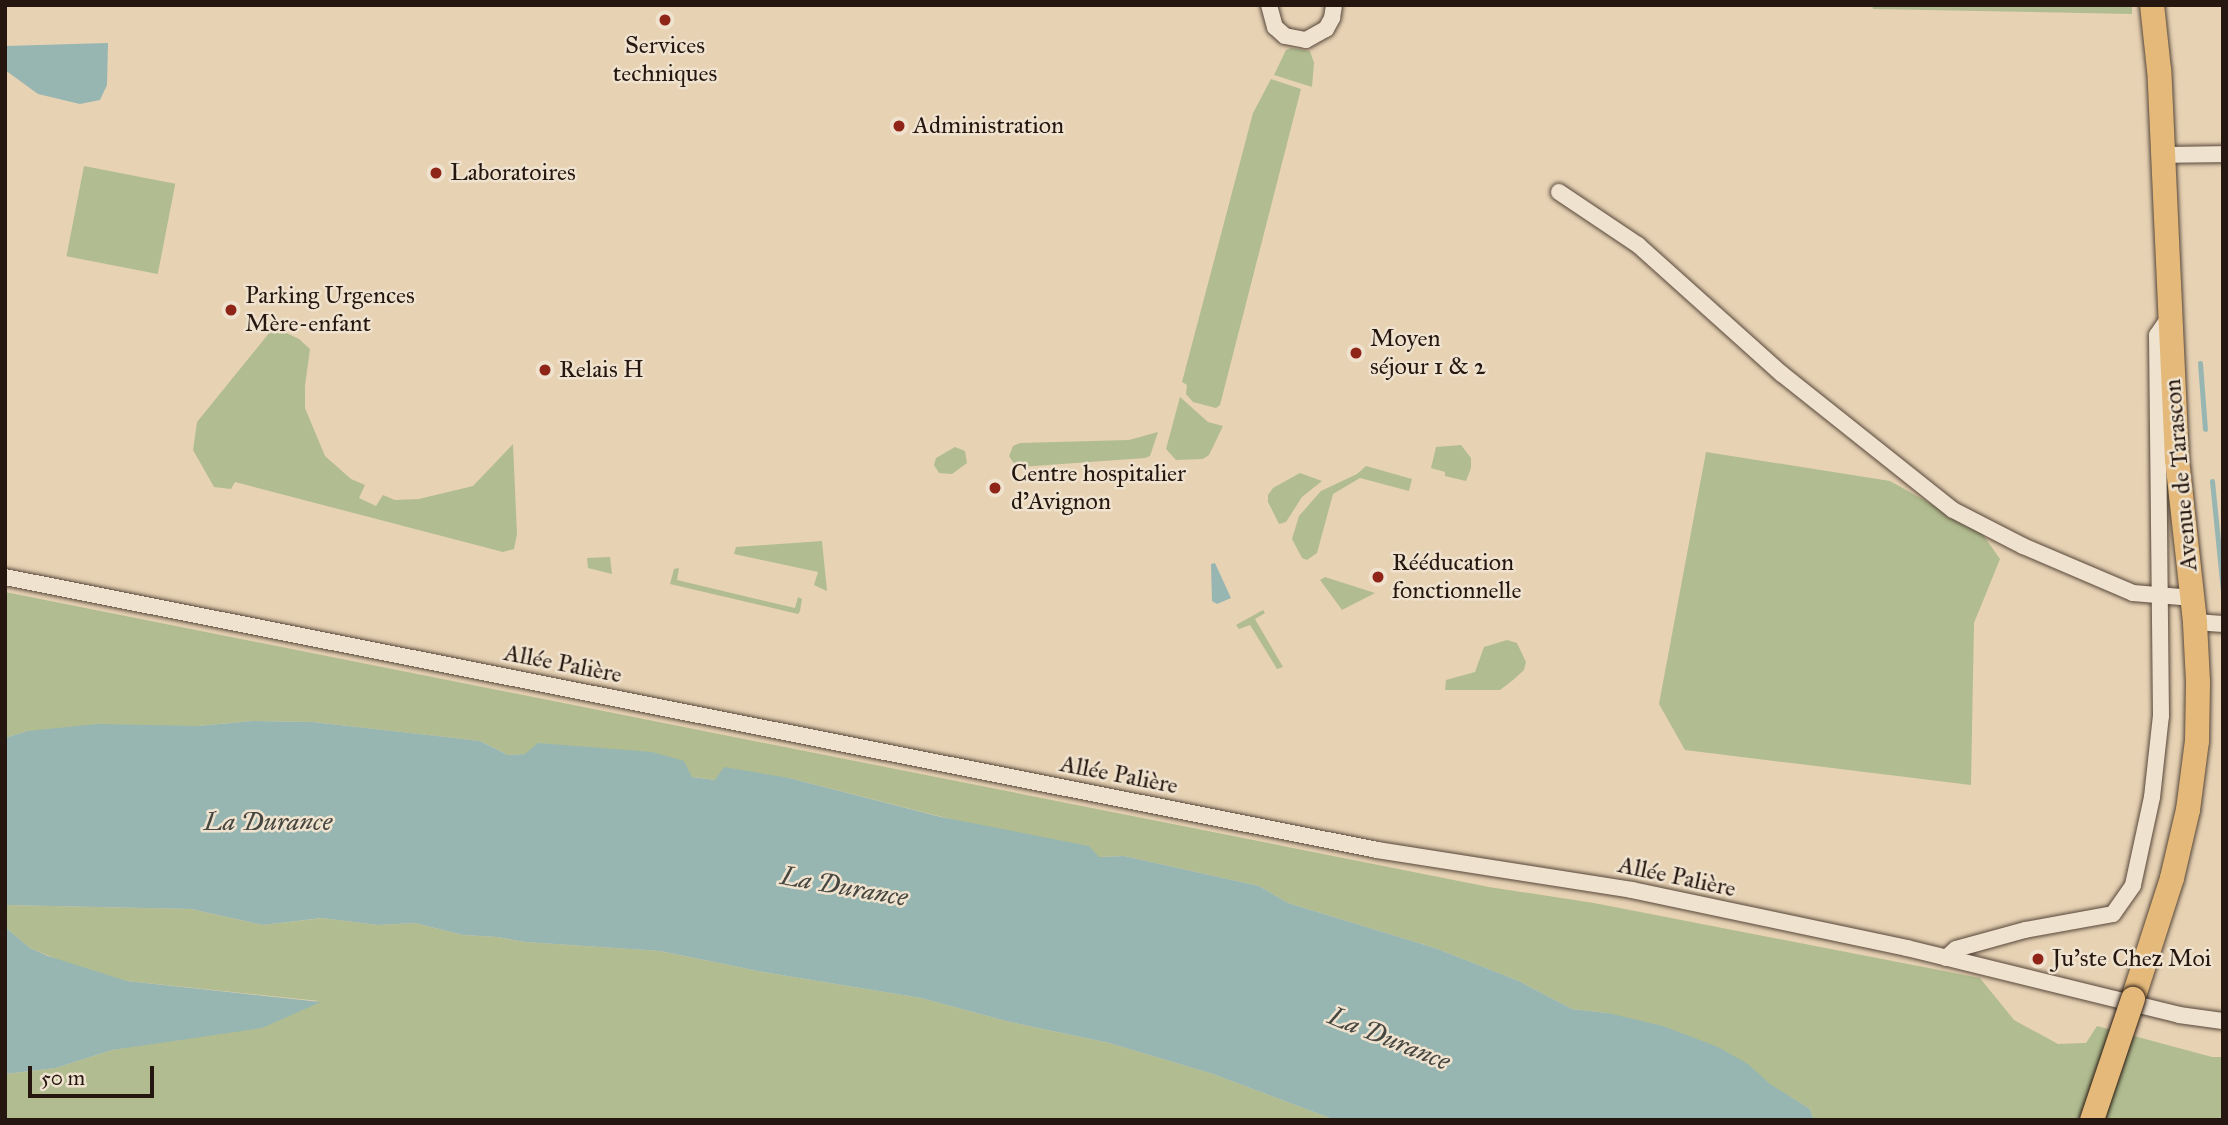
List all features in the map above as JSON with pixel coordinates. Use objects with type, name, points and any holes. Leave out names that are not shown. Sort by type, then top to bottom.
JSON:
[{"type":"main road","name":"Avenue de Tarascon","points":[[2092,1120],[2172,878],[2188,810],[2197,741],[2194,610],[2178,460],[2168,319],[2159,69],[2152,5]]},
{"type":"main road","name":"Avenue de Tarascon","points":[[2159,69],[2167,5]]},
{"type":"street","points":[[1269,5],[1275,27],[1285,36],[1306,40],[1326,29],[1332,18],[1334,5]]},
{"type":"street","points":[[2161,155],[2223,154]]},
{"type":"street","points":[[1559,192],[1639,245],[1782,374],[1953,510],[2024,546],[2133,593],[2162,598],[2223,624]]},
{"type":"street","points":[[1946,958],[1956,949],[2025,930],[2113,914],[2133,885],[2152,797],[2158,752],[2162,598],[2157,335],[2168,319]]},
{"type":"street","name":"Allée Palière","points":[[5,578],[1377,849],[1632,890],[1946,958],[2179,1015],[2223,1021]]},
{"type":"green space","points":[[1872,5],[2132,5],[2132,14],[1873,9]]},
{"type":"green space","points":[[1291,48],[1310,51],[1314,63],[1312,87],[1274,75],[1286,50]]},
{"type":"green space","points":[[1271,79],[1301,89],[1220,405],[1216,408],[1193,402],[1186,394],[1187,385],[1182,382],[1253,113]]},
{"type":"green space","points":[[84,166],[175,184],[158,274],[66,256]]},
{"type":"green space","points":[[274,327],[299,339],[310,349],[305,408],[325,456],[351,479],[365,485],[359,498],[376,506],[383,495],[395,500],[419,499],[473,486],[513,444],[517,534],[514,549],[503,552],[235,482],[231,489],[214,487],[193,450],[197,422]]},
{"type":"green space","points":[[1180,397],[1208,422],[1223,426],[1209,455],[1203,459],[1176,460],[1166,449]]},
{"type":"green space","points":[[1158,432],[1150,456],[1145,458],[1020,467],[1015,465],[1009,456],[1013,446],[1020,443],[1129,440]]},
{"type":"green space","points":[[1461,445],[1471,458],[1471,468],[1466,481],[1445,476],[1445,472],[1431,468],[1436,447]]},
{"type":"green space","points":[[955,447],[965,451],[967,463],[952,474],[939,473],[934,465],[936,458]]},
{"type":"green space","points":[[1706,452],[1890,481],[1981,532],[2000,559],[1974,623],[1971,785],[1685,750],[1659,704]]},
{"type":"green space","points":[[1366,466],[1412,479],[1409,491],[1360,478],[1333,494],[1317,553],[1307,560],[1302,558],[1292,539],[1299,516],[1321,491],[1357,474]]},
{"type":"green space","points":[[1300,473],[1322,481],[1302,497],[1286,522],[1279,524],[1268,502],[1268,495],[1273,488]]},
{"type":"green space","points":[[822,541],[827,591],[814,585],[818,572],[734,554],[736,547]]},
{"type":"green space","points":[[610,557],[612,574],[588,568],[587,558]]},
{"type":"green space","points":[[679,568],[677,580],[795,608],[798,597],[802,599],[800,611],[798,614],[670,584],[674,569]]},
{"type":"green space","points":[[1325,577],[1375,593],[1342,610],[1320,580]]},
{"type":"green space","points":[[5,592],[1489,887],[1594,903],[1980,978],[2014,1020],[2058,1044],[2086,1043],[2097,1026],[2212,1057],[2223,1057],[2223,1120],[1814,1120],[1810,1109],[1770,1085],[1754,1070],[1608,1013],[1572,1009],[1519,981],[1435,948],[1288,903],[1259,886],[1124,856],[1099,857],[789,778],[715,780],[525,754],[508,755],[480,741],[313,722],[252,721],[198,726],[27,731],[5,738]]},
{"type":"green space","points":[[1263,610],[1265,613],[1255,619],[1283,667],[1277,669],[1250,625],[1239,629],[1236,625]]},
{"type":"green space","points":[[1507,640],[1517,643],[1526,662],[1524,670],[1513,680],[1500,690],[1445,690],[1446,680],[1475,672],[1484,647]]},
{"type":"green space","points":[[5,905],[191,909],[263,925],[323,918],[378,925],[415,923],[463,935],[660,951],[763,972],[921,998],[1006,1021],[1109,1043],[1213,1074],[1335,1120],[5,1120],[5,1074],[56,1068],[112,1050],[175,1039],[319,1001],[127,981],[73,966],[30,948],[5,927]]},
{"type":"water","points":[[108,43],[107,85],[100,100],[80,104],[38,94],[5,70],[5,46]]},
{"type":"water","points":[[1215,563],[1231,598],[1217,604],[1212,601],[1211,564]]},
{"type":"water","name":"La Durance","points":[[252,721],[313,722],[480,741],[508,755],[525,754],[538,743],[652,752],[684,761],[692,777],[715,780],[724,767],[789,778],[941,817],[1089,846],[1099,857],[1124,856],[1259,886],[1288,903],[1435,948],[1519,981],[1572,1009],[1608,1013],[1663,1026],[1718,1047],[1748,1064],[1770,1084],[1810,1109],[1814,1120],[1335,1120],[1213,1074],[1109,1043],[1006,1021],[921,998],[763,972],[660,951],[463,935],[415,923],[378,925],[322,918],[263,925],[191,909],[5,905],[5,738],[27,731],[98,724],[198,726]]},
{"type":"water","points":[[5,927],[30,948],[48,956],[127,981],[321,1002],[262,1028],[112,1050],[56,1068],[5,1074]]},
{"type":"waterway","points":[[2200,363],[2205,429]]},
{"type":"waterway","points":[[2212,481],[2223,592]]},
{"type":"place","name":"Services techniques","points":[[665,20]]},
{"type":"place","name":"Administration","points":[[899,126]]},
{"type":"place","name":"Laboratoires","points":[[436,173]]},
{"type":"place","name":"Parking Urgences Mère-enfant","points":[[231,310]]},
{"type":"place","name":"Moyen séjour 1 & 2","points":[[1356,353]]},
{"type":"place","name":"Relais H","points":[[545,370]]},
{"type":"place","name":"Centre hospitalier d'Avignon","points":[[995,488]]},
{"type":"place","name":"Rééducation fonctionnelle","points":[[1378,577]]},
{"type":"place","name":"Ju'ste Chez Moi","points":[[2038,959]]}]
